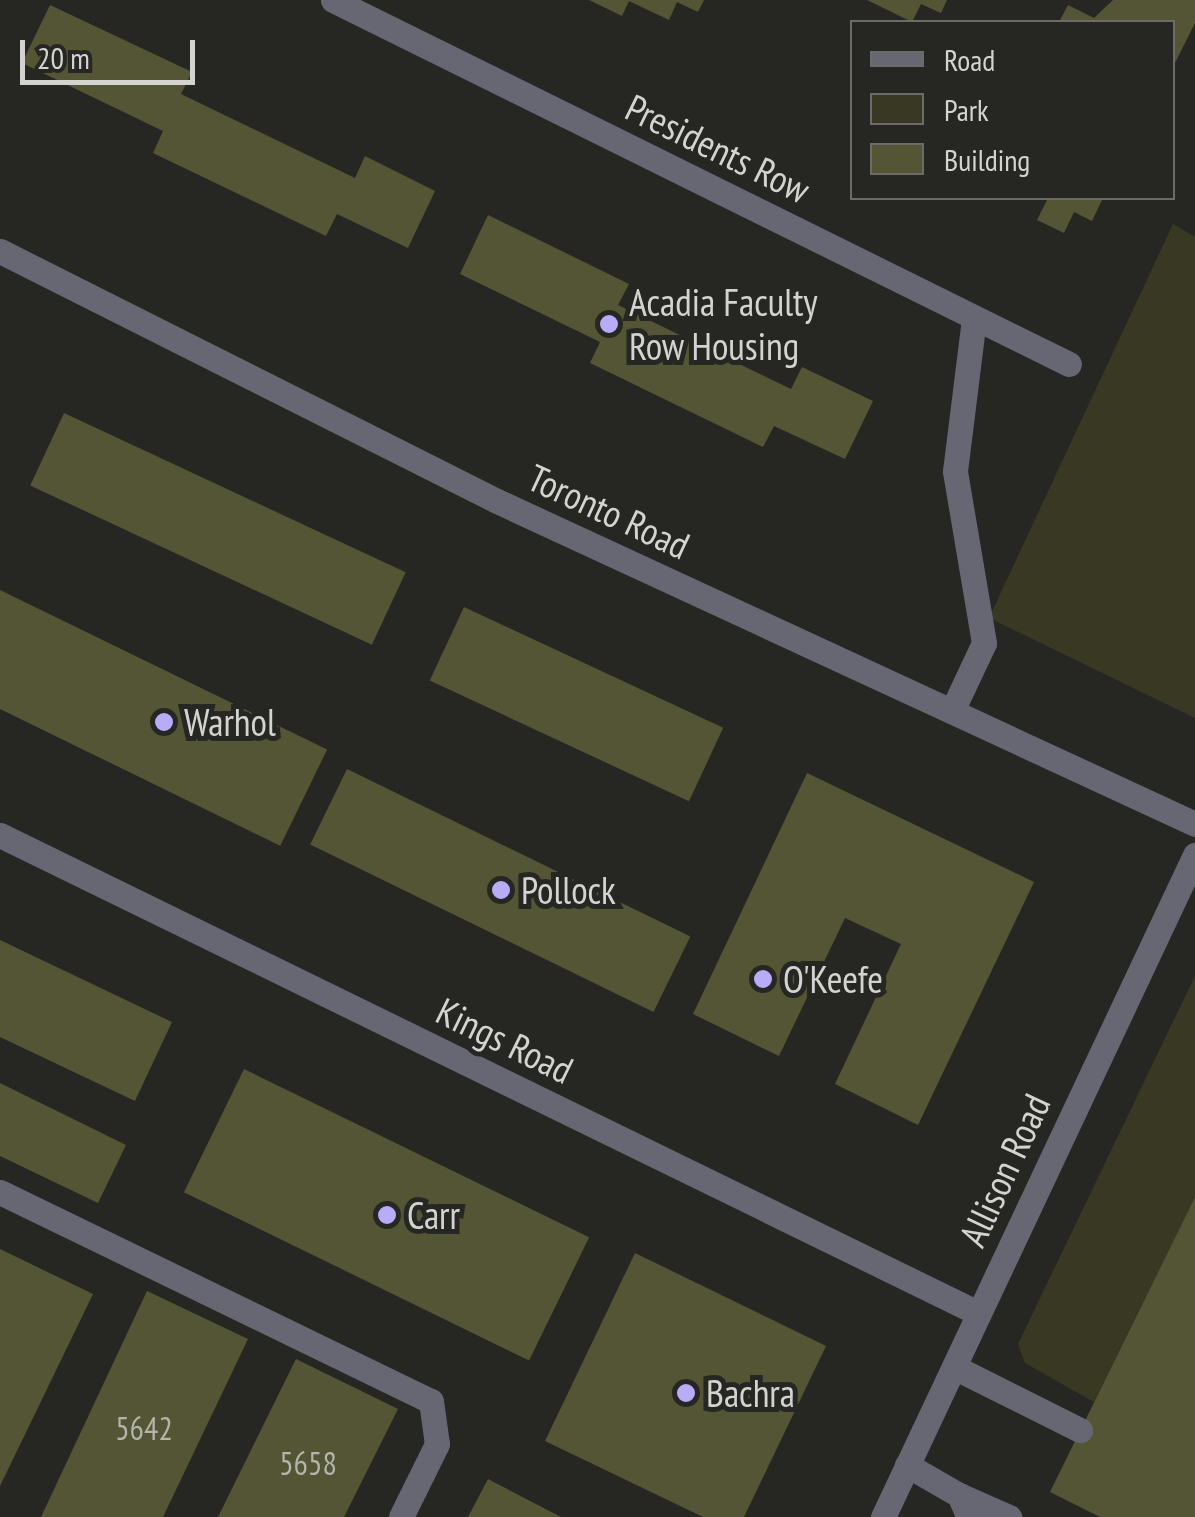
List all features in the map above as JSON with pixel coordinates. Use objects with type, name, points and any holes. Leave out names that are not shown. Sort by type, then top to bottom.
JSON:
[{"type":"street","name":"Presidents Row","points":[[333,0],[1069,364]]},
{"type":"street","name":"Toronto Road","points":[[0,251],[497,501],[1195,824]]},
{"type":"street","points":[[952,711],[984,642],[956,472],[974,318]]},
{"type":"street","name":"Kings Road","points":[[0,835],[978,1313]]},
{"type":"street","name":"Allison Road","points":[[883,1517],[1195,856]]},
{"type":"street","points":[[0,1192],[430,1401],[437,1444],[401,1517]]},
{"type":"street","points":[[954,1366],[1080,1430]]},
{"type":"street","points":[[907,1466],[964,1506],[1009,1517]]},
{"type":"green space","points":[[1173,224],[1195,237],[1195,718],[989,618]]},
{"type":"green space","points":[[1195,976],[1195,1197],[1094,1402],[1025,1363],[1018,1344]]},
{"type":"building","points":[[589,0],[704,0],[698,12],[677,2],[669,20],[629,1],[622,16]]},
{"type":"building","points":[[867,0],[947,0],[941,13],[921,4],[913,20]]},
{"type":"building","points":[[1113,0],[1195,0],[1195,23],[1175,63],[1175,20],[1060,20],[1068,5],[1094,18]]},
{"type":"building","points":[[50,5],[192,72],[181,94],[355,178],[365,156],[435,191],[408,248],[337,214],[326,236],[153,153],[163,131],[22,63]]},
{"type":"building","points":[[1047,200],[1102,200],[1092,221],[1074,212],[1064,233],[1037,220]]},
{"type":"building","name":"Acadia Faculty Row Housing","points":[[488,215],[629,284],[618,305],[791,389],[802,367],[873,401],[845,459],[774,426],[763,447],[590,363],[600,342],[460,274]]},
{"type":"building","points":[[64,413],[406,572],[372,645],[30,486]]},
{"type":"building","name":"Warhol","points":[[0,590],[327,750],[280,846],[0,709]]},
{"type":"building","points":[[464,607],[723,728],[689,801],[430,680]]},
{"type":"building","name":"Pollock","points":[[347,769],[690,936],[654,1012],[310,844]]},
{"type":"building","name":"O'Keefe","points":[[807,773],[1034,882],[918,1125],[835,1084],[901,944],[845,918],[779,1056],[693,1014]]},
{"type":"building","points":[[0,940],[172,1022],[135,1101],[0,1037]]},
{"type":"building","name":"Carr","points":[[244,1069],[589,1237],[529,1360],[184,1192]]},
{"type":"building","points":[[0,1083],[126,1145],[98,1203],[0,1156]]},
{"type":"building","points":[[1195,1197],[1195,1517],[1100,1517],[1050,1492]]},
{"type":"building","points":[[0,1249],[93,1294],[0,1486]]},
{"type":"building","name":"Bachra","points":[[635,1253],[826,1346],[744,1517],[703,1517],[545,1441]]},
{"type":"building","points":[[147,1291],[248,1339],[163,1517],[41,1517]]},
{"type":"building","points":[[296,1359],[398,1409],[344,1517],[218,1517]]},
{"type":"building","points":[[488,1479],[561,1517],[468,1517]]},
{"type":"place","name":"Acadia Faculty Row Housing","points":[[609,324]]},
{"type":"place","name":"Warhol","points":[[164,722]]},
{"type":"place","name":"Pollock","points":[[501,890]]},
{"type":"place","name":"O'Keefe","points":[[763,979]]},
{"type":"place","name":"Carr","points":[[387,1215]]},
{"type":"place","name":"Bachra","points":[[686,1393]]}]
